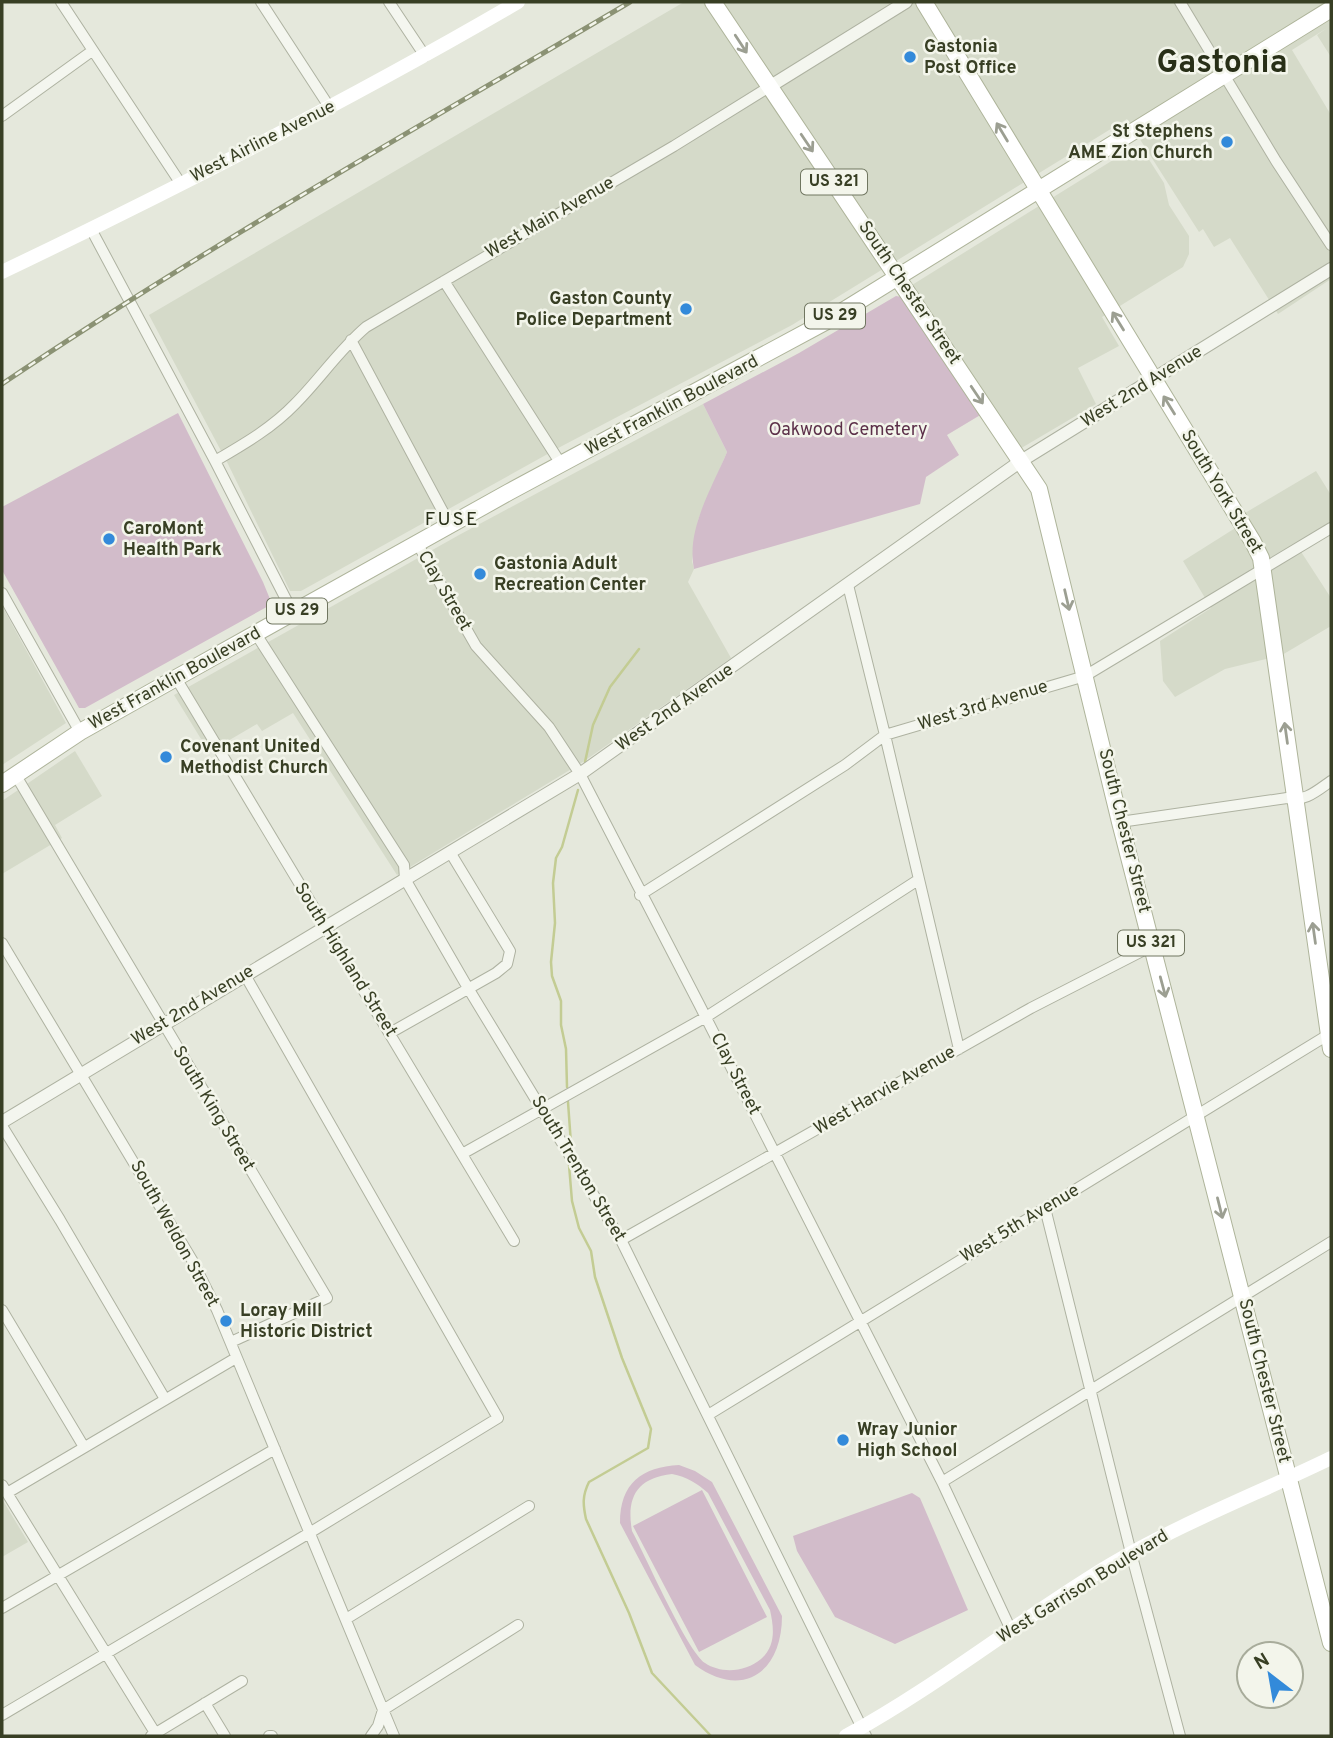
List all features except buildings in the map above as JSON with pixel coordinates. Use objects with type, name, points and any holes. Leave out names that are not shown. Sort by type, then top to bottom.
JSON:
[{"type":"main road","name":"West Airline Avenue","points":[[2,272],[330,108],[517,2]]},
{"type":"main road","name":"US 321","points":[[713,2],[769,87]]},
{"type":"main road","name":"South York Street","points":[[923,2],[1253,542],[1263,570],[1331,1039]]},
{"type":"main road","name":"West Franklin Boulevard","points":[[8,779],[80,732],[417,543],[770,354],[1331,9]]},
{"type":"main road","name":"South Chester Street","points":[[769,87],[1021,461],[1042,499],[1120,822],[1331,1643]]},
{"type":"main road","name":"West Garrison Boulevard","points":[[846,1736],[865,1731],[1011,1630],[1131,1553],[1203,1516],[1331,1458]]},
{"type":"street","points":[[61,2],[181,184]]},
{"type":"street","points":[[261,2],[330,108]]},
{"type":"street","points":[[389,2],[425,56]]},
{"type":"street","name":"West Main Avenue","points":[[215,461],[253,439],[286,412],[366,327],[656,156],[906,2]]},
{"type":"street","points":[[1180,2],[1276,161],[1331,245]]},
{"type":"street","points":[[2,116],[92,51]]},
{"type":"street","points":[[91,229],[293,613]]},
{"type":"street","name":"West 2nd Avenue","points":[[2,1124],[580,774],[1021,461],[1331,269]]},
{"type":"street","points":[[444,281],[561,464]]},
{"type":"street","points":[[351,340],[450,525]]},
{"type":"street","name":"West 3rd Avenue","points":[[640,895],[886,736],[1085,676],[1331,528]]},
{"type":"street","name":"Clay Street","points":[[417,543],[476,646],[549,727],[580,774],[861,1321],[942,1482],[1011,1630]]},
{"type":"street","points":[[848,585],[959,1049]]},
{"type":"street","points":[[2,593],[80,732]]},
{"type":"street","name":"South Trenton Street","points":[[256,634],[404,865],[405,879],[468,988],[621,1240],[865,1731]]},
{"type":"street","name":"South Highland Street","points":[[176,678],[514,1241]]},
{"type":"street","name":"South King Street","points":[[8,779],[162,1025],[327,1298],[230,1342]]},
{"type":"street","points":[[1120,822],[1287,798],[1295,800],[1304,798],[1331,781]]},
{"type":"street","points":[[390,1033],[496,973],[507,964],[510,951],[450,852]]},
{"type":"street","points":[[462,1154],[706,1017],[918,880]]},
{"type":"street","name":"South Weldon Street","points":[[2,943],[192,1260],[311,1532],[394,1736]]},
{"type":"street","name":"West Harvie Avenue","points":[[621,1240],[1031,1008],[1152,946]]},
{"type":"street","points":[[2,1715],[498,1418],[245,975]]},
{"type":"street","name":"West 5th Avenue","points":[[708,1415],[1197,1115],[1331,1039]]},
{"type":"street","points":[[2,1124],[165,1399]]},
{"type":"street","points":[[1045,1208],[1131,1553],[1180,1736]]},
{"type":"street","points":[[942,1482],[1331,1242]]},
{"type":"street","points":[[2,1310],[84,1447]]},
{"type":"street","points":[[236,1358],[84,1447],[4,1489],[154,1735],[243,1681]]},
{"type":"street","points":[[2,1608],[275,1449]]},
{"type":"street","points":[[346,1619],[529,1506]]},
{"type":"street","points":[[371,1736],[378,1726],[383,1710],[518,1625]]},
{"type":"street","points":[[205,1703],[225,1736]]},
{"type":"shaded area","points":[[684,2],[1331,2],[1331,57],[1317,35],[1327,28],[1292,50],[1331,115],[1331,279],[1278,314],[1230,238],[1214,247],[1203,229],[1199,232],[1127,119],[792,325],[562,446],[301,591],[290,591],[228,464],[149,315]]},
{"type":"shaded area","points":[[1134,147],[1148,158],[1164,183],[1169,205],[1189,236],[1189,254],[1183,267],[1102,317],[1119,346],[1078,368],[1096,404],[1018,450],[912,285]]},
{"type":"shaded area","points":[[703,404],[727,452],[698,520],[692,561],[694,569],[688,582],[731,658],[583,762],[397,875],[293,713],[262,731],[257,724],[209,752],[174,695],[459,535]]},
{"type":"shaded area","points":[[1316,471],[1331,495],[1331,523],[1296,544],[1331,598],[1331,626],[1282,655],[1225,669],[1175,697],[1163,681],[1160,641],[1211,608],[1183,561],[1248,520],[1245,513]]},
{"type":"shaded area","points":[[2,606],[66,723],[2,765]]},
{"type":"shaded area","points":[[75,751],[102,796],[55,825],[62,838],[2,874],[2,801]]},
{"type":"shaded area","points":[[2,1499],[28,1542],[2,1557]]},
{"type":"green space","name":"Oakwood Cemetery","points":[[896,296],[902,297],[982,414],[947,435],[959,455],[926,477],[920,504],[694,569],[697,524],[727,452],[703,404],[799,353]]},
{"type":"green space","name":"CaroMont Health Park","points":[[178,413],[272,604],[85,708],[79,708],[2,570],[2,507]]},
{"type":"green space","points":[[679,1465],[712,1482],[782,1616],[775,1652],[767,1665],[756,1675],[744,1680],[729,1680],[695,1665],[620,1523],[624,1497],[629,1488],[644,1474],[666,1466]],"holes":[[[677,1475],[692,1481],[708,1493],[770,1610],[773,1630],[771,1643],[766,1654],[748,1667],[718,1669],[711,1667],[697,1655],[677,1622],[632,1531],[631,1508],[637,1491],[650,1480],[660,1476]]]},
{"type":"green space","points":[[702,1490],[767,1617],[699,1652],[633,1526]]},
{"type":"green space","points":[[912,1493],[920,1498],[968,1610],[895,1644],[835,1617],[797,1551],[793,1536]]},
{"type":"waterway","points":[[585,762],[593,725],[610,687],[639,649]]},
{"type":"waterway","points":[[567,1087],[561,1001],[552,976],[551,962],[555,923],[553,883],[556,858],[562,847],[578,790]]},
{"type":"waterway","points":[[568,1102],[571,1144]]},
{"type":"waterway","points":[[569,1165],[572,1201],[579,1228],[591,1251],[595,1277],[622,1358],[651,1429],[648,1448],[589,1482],[584,1500],[586,1519],[629,1613],[652,1673],[711,1736]]},
{"type":"railway","points":[[2,384],[234,236],[630,2]]},
{"type":"place","name":"Gastonia Post Office","points":[[910,57]]},
{"type":"place","name":"St Stephens AME Zion Church","points":[[1227,142]]},
{"type":"place","name":"Gaston County Police Department","points":[[686,309]]},
{"type":"place","name":"CaroMont Health Park","points":[[109,539]]},
{"type":"place","name":"Gastonia Adult Recreation Center","points":[[480,574]]},
{"type":"place","name":"Covenant United Methodist Church","points":[[166,757]]},
{"type":"place","name":"Loray Mill Historic District","points":[[226,1321]]},
{"type":"place","name":"Wray Junior High School","points":[[843,1440]]},
{"type":"district","name":"Gastonia","points":[[1222,64]]},
{"type":"district","name":"FUSE","points":[[452,520]]}]
